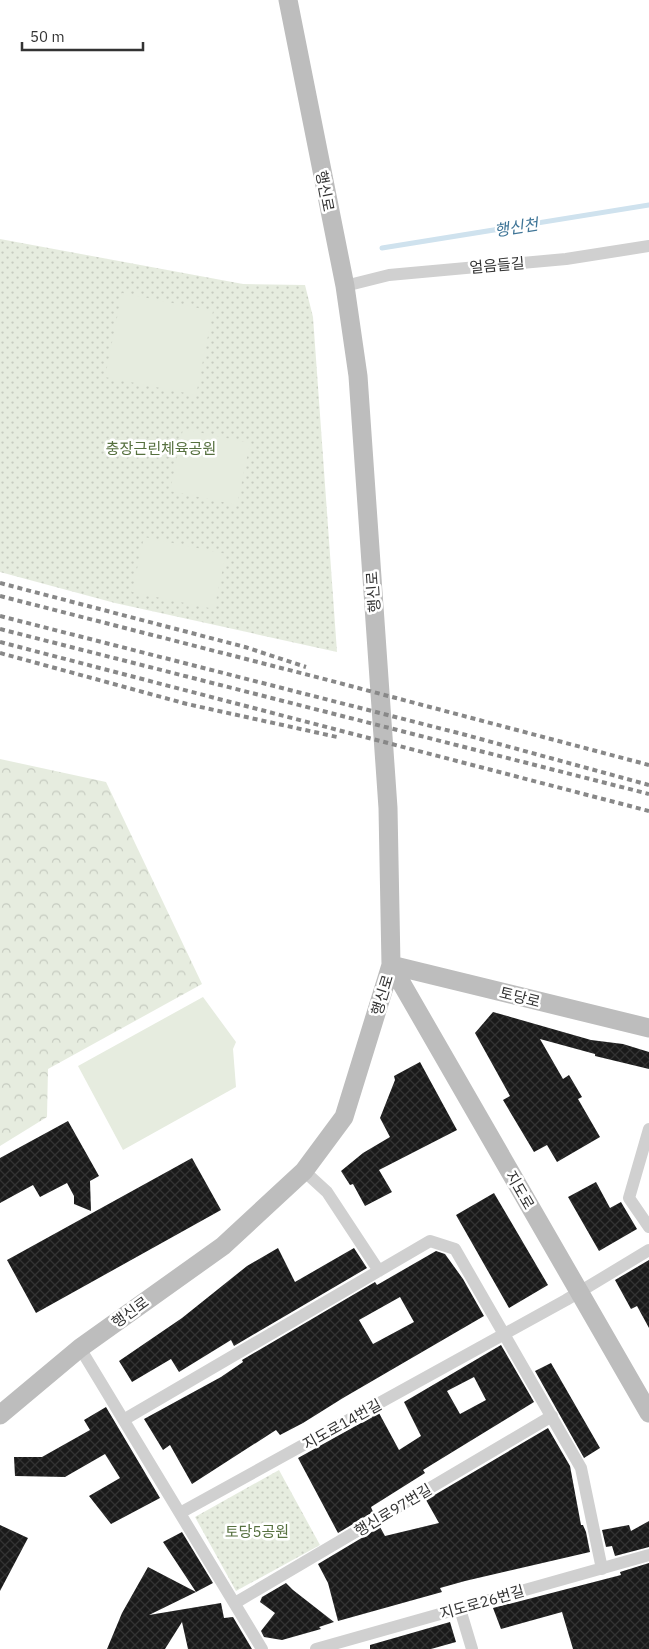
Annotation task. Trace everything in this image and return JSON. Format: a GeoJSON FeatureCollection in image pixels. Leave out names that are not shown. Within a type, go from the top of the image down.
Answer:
{"type":"FeatureCollection","features":[{"type":"Feature","properties":{"kind":"main road","name":"행신로"},"geometry":{"type":"LineString","coordinates":[[0,1414],[80,1348],[223,1246],[304,1171],[344,1118],[391,965],[388,808],[358,376],[345,286],[288,0]]}},
{"type":"Feature","properties":{"kind":"main road","name":"토당로"},"geometry":{"type":"LineString","coordinates":[[391,965],[649,1028]]}},
{"type":"Feature","properties":{"kind":"main road","name":"지도로"},"geometry":{"type":"LineString","coordinates":[[391,965],[649,1413]]}},
{"type":"Feature","properties":{"kind":"street","name":"얼음들길"},"geometry":{"type":"LineString","coordinates":[[345,286],[389,275],[566,259],[649,246]]}},
{"type":"Feature","properties":{"kind":"street"},"geometry":{"type":"LineString","coordinates":[[649,1129],[629,1198],[649,1227]]}},
{"type":"Feature","properties":{"kind":"street"},"geometry":{"type":"LineString","coordinates":[[304,1171],[327,1192],[379,1271]]}},
{"type":"Feature","properties":{"kind":"street"},"geometry":{"type":"LineString","coordinates":[[125,1419],[430,1241],[455,1249],[581,1468],[602,1569]]}},
{"type":"Feature","properties":{"kind":"street","name":"지도로14번길"},"geometry":{"type":"LineString","coordinates":[[180,1513],[579,1293],[649,1250]]}},
{"type":"Feature","properties":{"kind":"street"},"geometry":{"type":"LineString","coordinates":[[80,1348],[125,1419],[262,1649]]}},
{"type":"Feature","properties":{"kind":"street","name":"행신로97번길"},"geometry":{"type":"LineString","coordinates":[[235,1604],[552,1416]]}},
{"type":"Feature","properties":{"kind":"street","name":"지도로26번길"},"geometry":{"type":"LineString","coordinates":[[316,1649],[649,1555]]}},
{"type":"Feature","properties":{"kind":"street"},"geometry":{"type":"LineString","coordinates":[[460,1609],[472,1649]]}},
{"type":"Feature","properties":{"kind":"green space","name":"충장근린체육공원"},"geometry":{"type":"Polygon","coordinates":[[[0,239],[243,284],[305,285],[313,317],[337,652],[115,603],[0,572],[0,239]]]}},
{"type":"Feature","properties":{"kind":"green space"},"geometry":{"type":"Polygon","coordinates":[[[122,293],[213,311],[196,395],[105,377],[122,293]]]}},
{"type":"Feature","properties":{"kind":"green space"},"geometry":{"type":"Polygon","coordinates":[[[183,429],[250,443],[237,505],[170,491],[183,429]]]}},
{"type":"Feature","properties":{"kind":"green space"},"geometry":{"type":"Polygon","coordinates":[[[144,537],[226,554],[214,609],[132,592],[144,537]]]}},
{"type":"Feature","properties":{"kind":"green space"},"geometry":{"type":"Polygon","coordinates":[[[0,759],[106,782],[202,984],[48,1069],[47,1117],[0,1146],[0,759]]]}},
{"type":"Feature","properties":{"kind":"green space"},"geometry":{"type":"Polygon","coordinates":[[[203,997],[236,1042],[233,1049],[236,1087],[123,1150],[78,1066],[203,997]]]}},
{"type":"Feature","properties":{"kind":"green space","name":"토당5공원"},"geometry":{"type":"Polygon","coordinates":[[[279,1470],[320,1545],[236,1591],[195,1517],[279,1470]]]}},
{"type":"Feature","properties":{"kind":"building"},"geometry":{"type":"Polygon","coordinates":[[[493,1012],[591,1040],[623,1044],[649,1052],[649,1069],[595,1056],[595,1054],[540,1039],[563,1079],[569,1075],[582,1097],[578,1099],[600,1137],[557,1162],[547,1145],[534,1152],[503,1100],[510,1096],[475,1033],[493,1012]]]}},
{"type":"Feature","properties":{"kind":"building"},"geometry":{"type":"Polygon","coordinates":[[[420,1062],[457,1130],[379,1170],[392,1192],[365,1206],[353,1184],[350,1185],[341,1171],[363,1153],[390,1137],[380,1118],[395,1080],[394,1076],[420,1062]]]}},
{"type":"Feature","properties":{"kind":"building"},"geometry":{"type":"Polygon","coordinates":[[[68,1121],[99,1176],[90,1181],[91,1211],[74,1204],[74,1196],[67,1183],[40,1197],[33,1185],[0,1203],[0,1158],[68,1121]]]}},
{"type":"Feature","properties":{"kind":"building"},"geometry":{"type":"Polygon","coordinates":[[[192,1158],[221,1210],[36,1313],[7,1260],[192,1158]]]}},
{"type":"Feature","properties":{"kind":"building"},"geometry":{"type":"Polygon","coordinates":[[[596,1182],[610,1208],[621,1202],[637,1229],[599,1251],[568,1197],[596,1182]]]}},
{"type":"Feature","properties":{"kind":"building"},"geometry":{"type":"Polygon","coordinates":[[[494,1193],[548,1285],[509,1308],[456,1215],[494,1193]]]}},
{"type":"Feature","properties":{"kind":"building"},"geometry":{"type":"Polygon","coordinates":[[[278,1248],[295,1282],[354,1248],[367,1268],[234,1346],[231,1340],[179,1372],[171,1359],[132,1382],[119,1361],[182,1318],[247,1266],[278,1248]]]}},
{"type":"Feature","properties":{"kind":"building"},"geometry":{"type":"Polygon","coordinates":[[[436,1251],[445,1254],[463,1279],[484,1316],[303,1423],[280,1435],[276,1430],[192,1484],[170,1445],[163,1450],[144,1419],[221,1377],[243,1362],[242,1360],[375,1282],[377,1285],[436,1251]],[[400,1297],[359,1320],[373,1344],[414,1322],[400,1297]]]}},
{"type":"Feature","properties":{"kind":"building"},"geometry":{"type":"Polygon","coordinates":[[[649,1260],[649,1328],[637,1306],[631,1309],[615,1280],[649,1260]]]}},
{"type":"Feature","properties":{"kind":"building"},"geometry":{"type":"Polygon","coordinates":[[[501,1345],[534,1402],[423,1470],[425,1473],[371,1507],[373,1512],[338,1533],[298,1458],[379,1413],[399,1450],[421,1436],[404,1402],[501,1345]],[[474,1377],[447,1391],[460,1414],[486,1400],[474,1377]]]}},
{"type":"Feature","properties":{"kind":"building"},"geometry":{"type":"Polygon","coordinates":[[[551,1363],[600,1448],[584,1458],[535,1371],[551,1363]]]}},
{"type":"Feature","properties":{"kind":"building"},"geometry":{"type":"Polygon","coordinates":[[[106,1407],[160,1498],[111,1524],[89,1496],[120,1478],[105,1454],[65,1477],[15,1476],[14,1457],[42,1457],[90,1430],[84,1420],[106,1407]]]}},
{"type":"Feature","properties":{"kind":"building"},"geometry":{"type":"Polygon","coordinates":[[[548,1428],[570,1466],[581,1525],[583,1525],[586,1532],[590,1552],[465,1581],[440,1588],[442,1592],[338,1621],[328,1583],[318,1564],[380,1527],[385,1536],[439,1523],[426,1500],[548,1428]]]}},
{"type":"Feature","properties":{"kind":"building"},"geometry":{"type":"Polygon","coordinates":[[[649,1521],[649,1547],[615,1556],[612,1546],[606,1547],[602,1530],[629,1525],[631,1531],[649,1521]]]}},
{"type":"Feature","properties":{"kind":"building"},"geometry":{"type":"Polygon","coordinates":[[[0,1525],[28,1538],[0,1591],[0,1525]]]}},
{"type":"Feature","properties":{"kind":"building"},"geometry":{"type":"Polygon","coordinates":[[[182,1532],[213,1583],[196,1592],[163,1542],[182,1532]]]}},
{"type":"Feature","properties":{"kind":"building"},"geometry":{"type":"Polygon","coordinates":[[[649,1563],[649,1649],[573,1649],[562,1612],[501,1629],[493,1608],[621,1575],[620,1572],[649,1563]]]}},
{"type":"Feature","properties":{"kind":"building"},"geometry":{"type":"Polygon","coordinates":[[[148,1567],[196,1592],[149,1615],[221,1603],[224,1618],[233,1617],[252,1649],[188,1649],[182,1622],[165,1649],[107,1649],[122,1613],[148,1567]]]}},
{"type":"Feature","properties":{"kind":"building"},"geometry":{"type":"Polygon","coordinates":[[[286,1583],[334,1622],[319,1627],[321,1629],[282,1640],[264,1637],[261,1631],[275,1613],[260,1602],[262,1597],[286,1583]]]}},
{"type":"Feature","properties":{"kind":"building"},"geometry":{"type":"Polygon","coordinates":[[[450,1622],[456,1642],[431,1649],[370,1649],[370,1645],[450,1622]]]}},
{"type":"Feature","properties":{"kind":"waterway","name":"행신천"},"geometry":{"type":"LineString","coordinates":[[382,248],[649,205]]}},
{"type":"Feature","properties":{"kind":"railway"},"geometry":{"type":"LineString","coordinates":[[0,583],[245,647],[306,667]]}},
{"type":"Feature","properties":{"kind":"railway"},"geometry":{"type":"LineString","coordinates":[[0,596],[649,765]]}},
{"type":"Feature","properties":{"kind":"railway"},"geometry":{"type":"LineString","coordinates":[[0,616],[466,735],[649,785]]}},
{"type":"Feature","properties":{"kind":"railway"},"geometry":{"type":"LineString","coordinates":[[0,629],[649,794]]}},
{"type":"Feature","properties":{"kind":"railway"},"geometry":{"type":"LineString","coordinates":[[0,642],[649,811]]}},
{"type":"Feature","properties":{"kind":"railway"},"geometry":{"type":"LineString","coordinates":[[0,653],[187,704],[337,737]]}}]}
